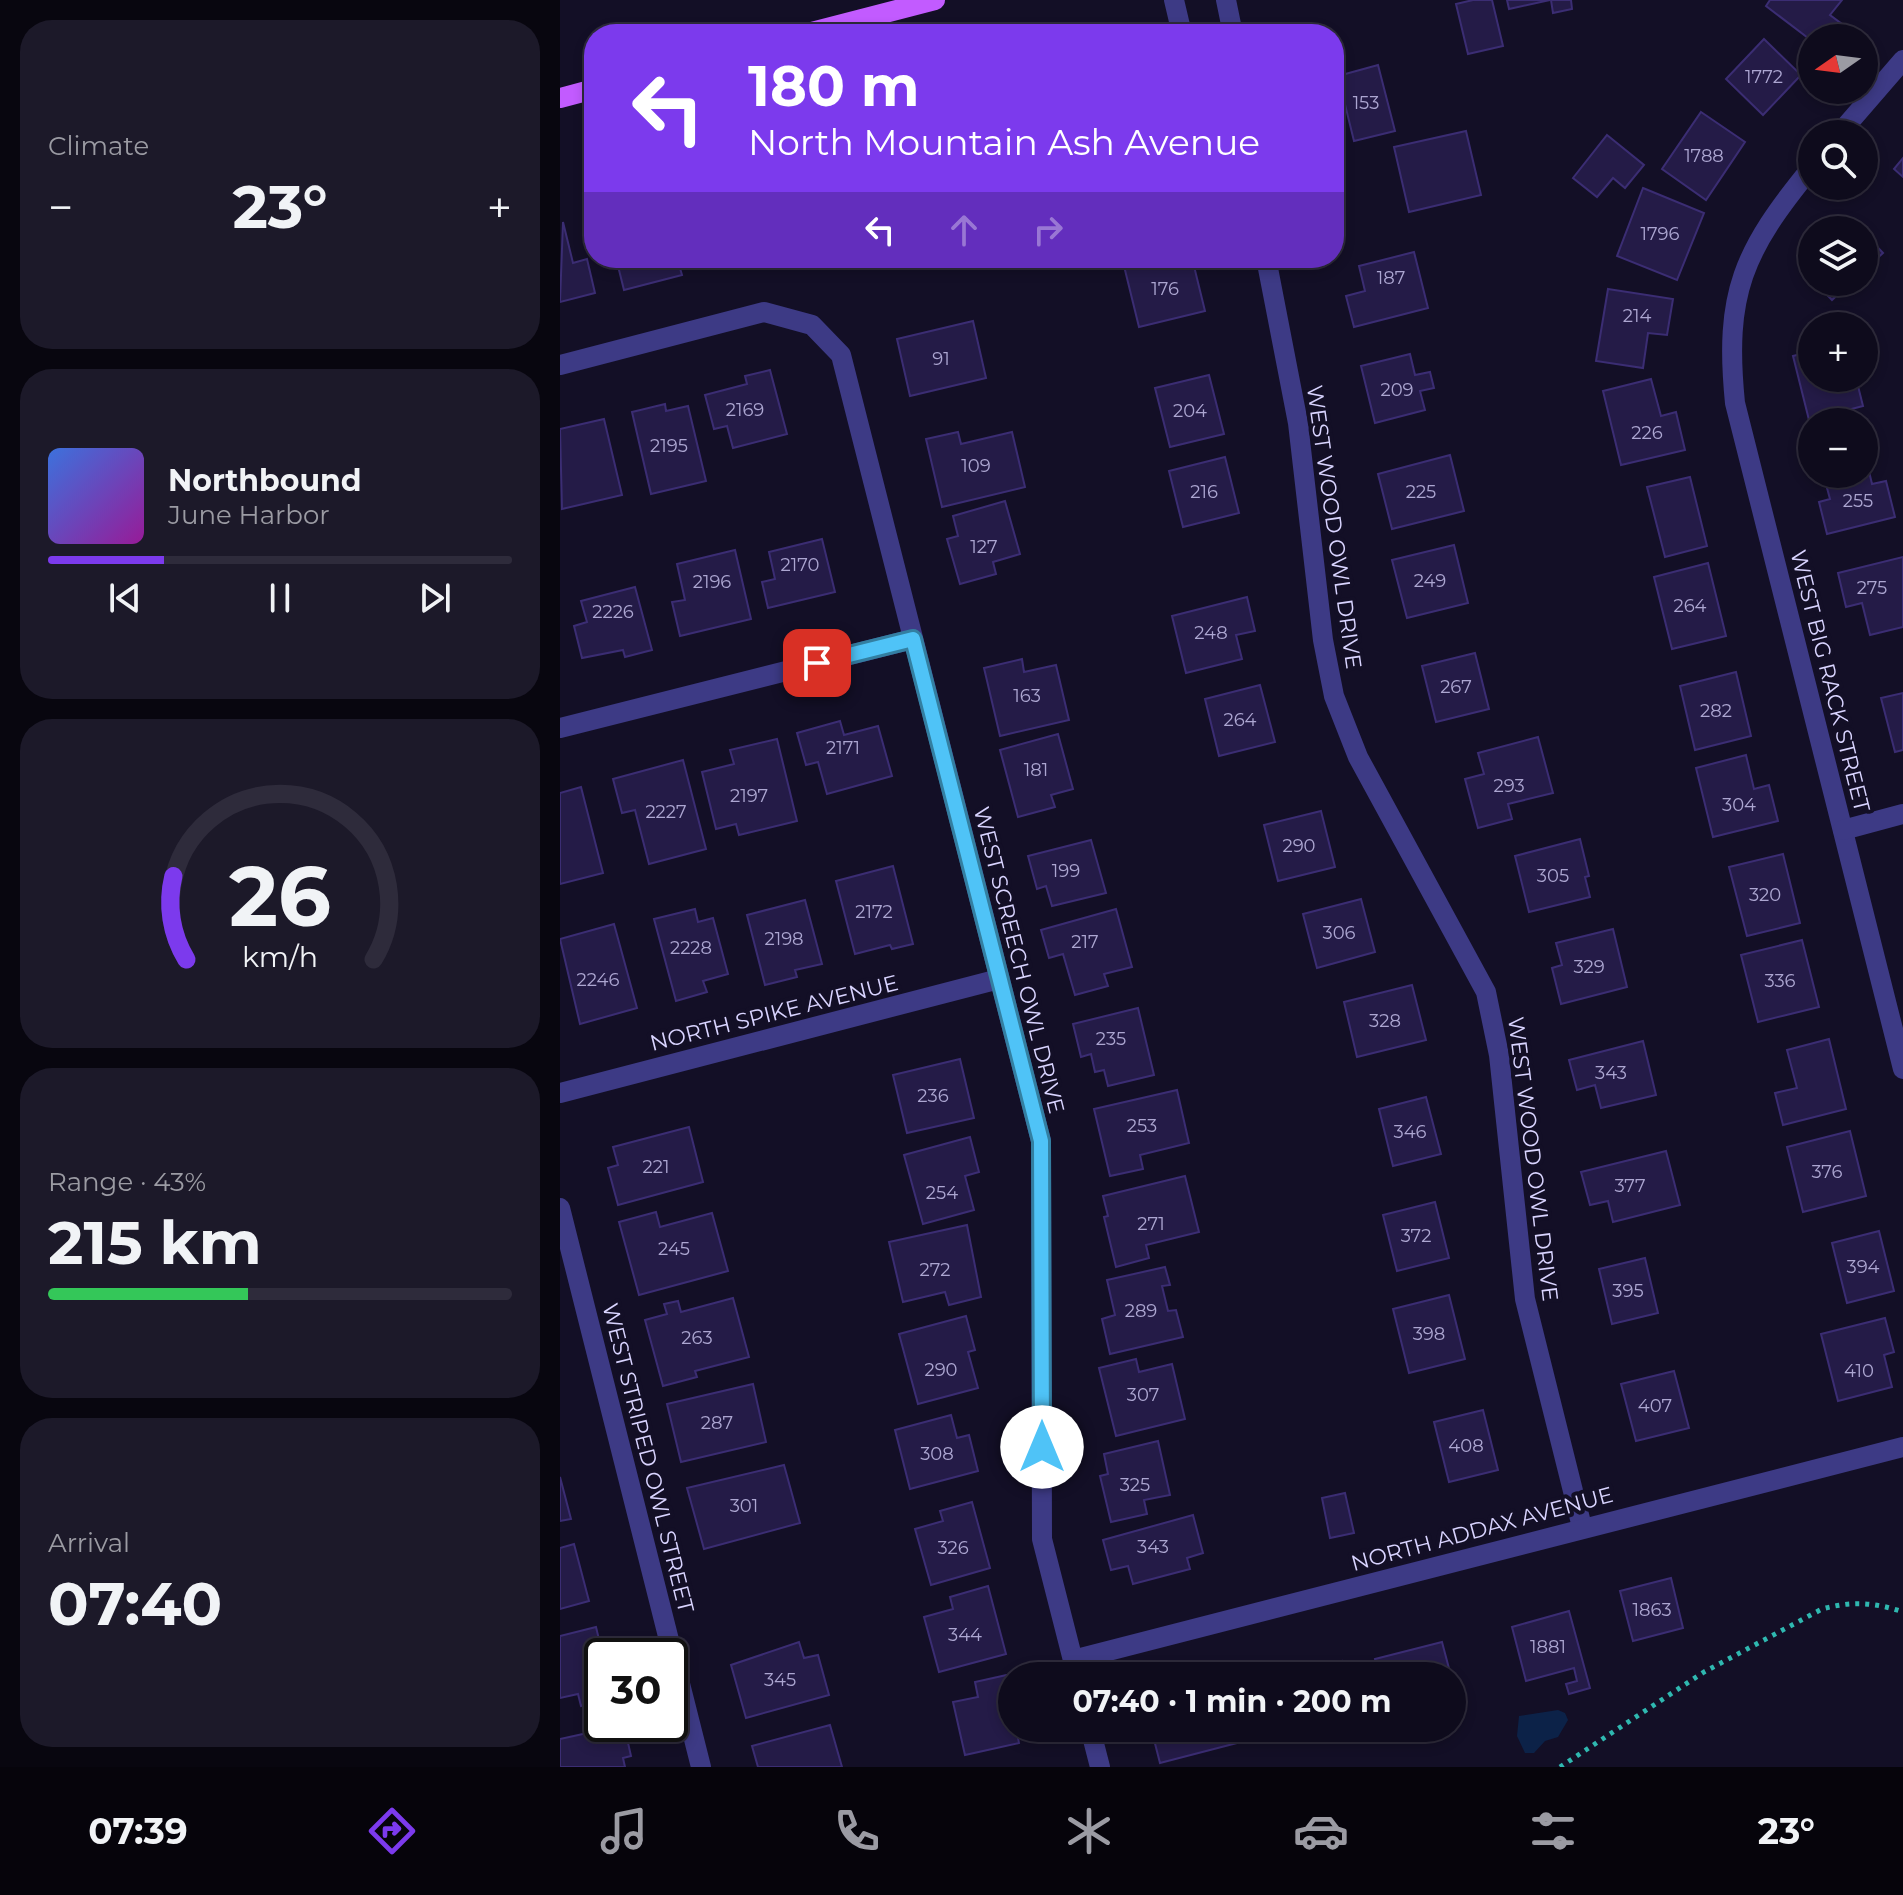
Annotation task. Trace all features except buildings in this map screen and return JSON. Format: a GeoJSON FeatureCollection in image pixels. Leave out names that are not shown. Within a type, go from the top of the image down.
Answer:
{"type":"FeatureCollection","features":[{"type":"Feature","properties":{"kind":"main road"},"geometry":{"type":"LineString","coordinates":[[843,24],[935,0]]}},
{"type":"Feature","properties":{"kind":"main road"},"geometry":{"type":"LineString","coordinates":[[560,98],[584,92]]}},
{"type":"Feature","properties":{"kind":"street"},"geometry":{"type":"LineString","coordinates":[[1174,0],[1180,24]]}},
{"type":"Feature","properties":{"kind":"street"},"geometry":{"type":"LineString","coordinates":[[1226,0],[1231,24]]}},
{"type":"Feature","properties":{"kind":"street"},"geometry":{"type":"LineString","coordinates":[[1851,120],[1903,60]]}},
{"type":"Feature","properties":{"kind":"street","name":"WEST BIG RACK STREET"},"geometry":{"type":"LineString","coordinates":[[1798,184],[1774,214],[1748,260],[1735,301],[1729,348],[1735,403],[1903,1069]]}},
{"type":"Feature","properties":{"kind":"street","name":"WEST WOOD OWL DRIVE"},"geometry":{"type":"LineString","coordinates":[[1268,268],[1298,423],[1323,640],[1334,696],[1358,757],[1486,992],[1499,1055],[1525,1299],[1582,1527]]}},
{"type":"Feature","properties":{"kind":"street","name":"WEST SCREECH OWL DRIVE"},"geometry":{"type":"LineString","coordinates":[[560,365],[764,312],[812,325],[841,355],[1041,1141],[1042,1539],[1073,1662]]}},
{"type":"Feature","properties":{"kind":"street"},"geometry":{"type":"LineString","coordinates":[[560,728],[913,639]]}},
{"type":"Feature","properties":{"kind":"street"},"geometry":{"type":"LineString","coordinates":[[1843,830],[1903,814]]}},
{"type":"Feature","properties":{"kind":"street","name":"NORTH SPIKE AVENUE"},"geometry":{"type":"LineString","coordinates":[[560,1093],[999,979]]}},
{"type":"Feature","properties":{"kind":"street","name":"WEST STRIPED OWL STREET"},"geometry":{"type":"LineString","coordinates":[[560,1208],[701,1767]]}},
{"type":"Feature","properties":{"kind":"street","name":"NORTH ADDAX AVENUE"},"geometry":{"type":"LineString","coordinates":[[1097,1662],[1582,1527],[1903,1447]]}},
{"type":"Feature","properties":{"kind":"street"},"geometry":{"type":"LineString","coordinates":[[1094,1742],[1100,1767]]}},
{"type":"Feature","properties":{"kind":"path"},"geometry":{"type":"LineString","coordinates":[[1560,1767],[1704,1672],[1822,1609],[1841,1604],[1870,1603],[1903,1612]]}},
{"type":"Feature","properties":{"kind":"water"},"geometry":{"type":"Polygon","coordinates":[[[1558,1710],[1565,1713],[1568,1720],[1558,1737],[1545,1741],[1534,1753],[1525,1753],[1517,1736],[1519,1716],[1558,1710]]]}},
{"type":"Feature","properties":{"kind":"route"},"geometry":{"type":"LineString","coordinates":[[817,663],[913,639],[1041,1141],[1042,1447]]}}]}
